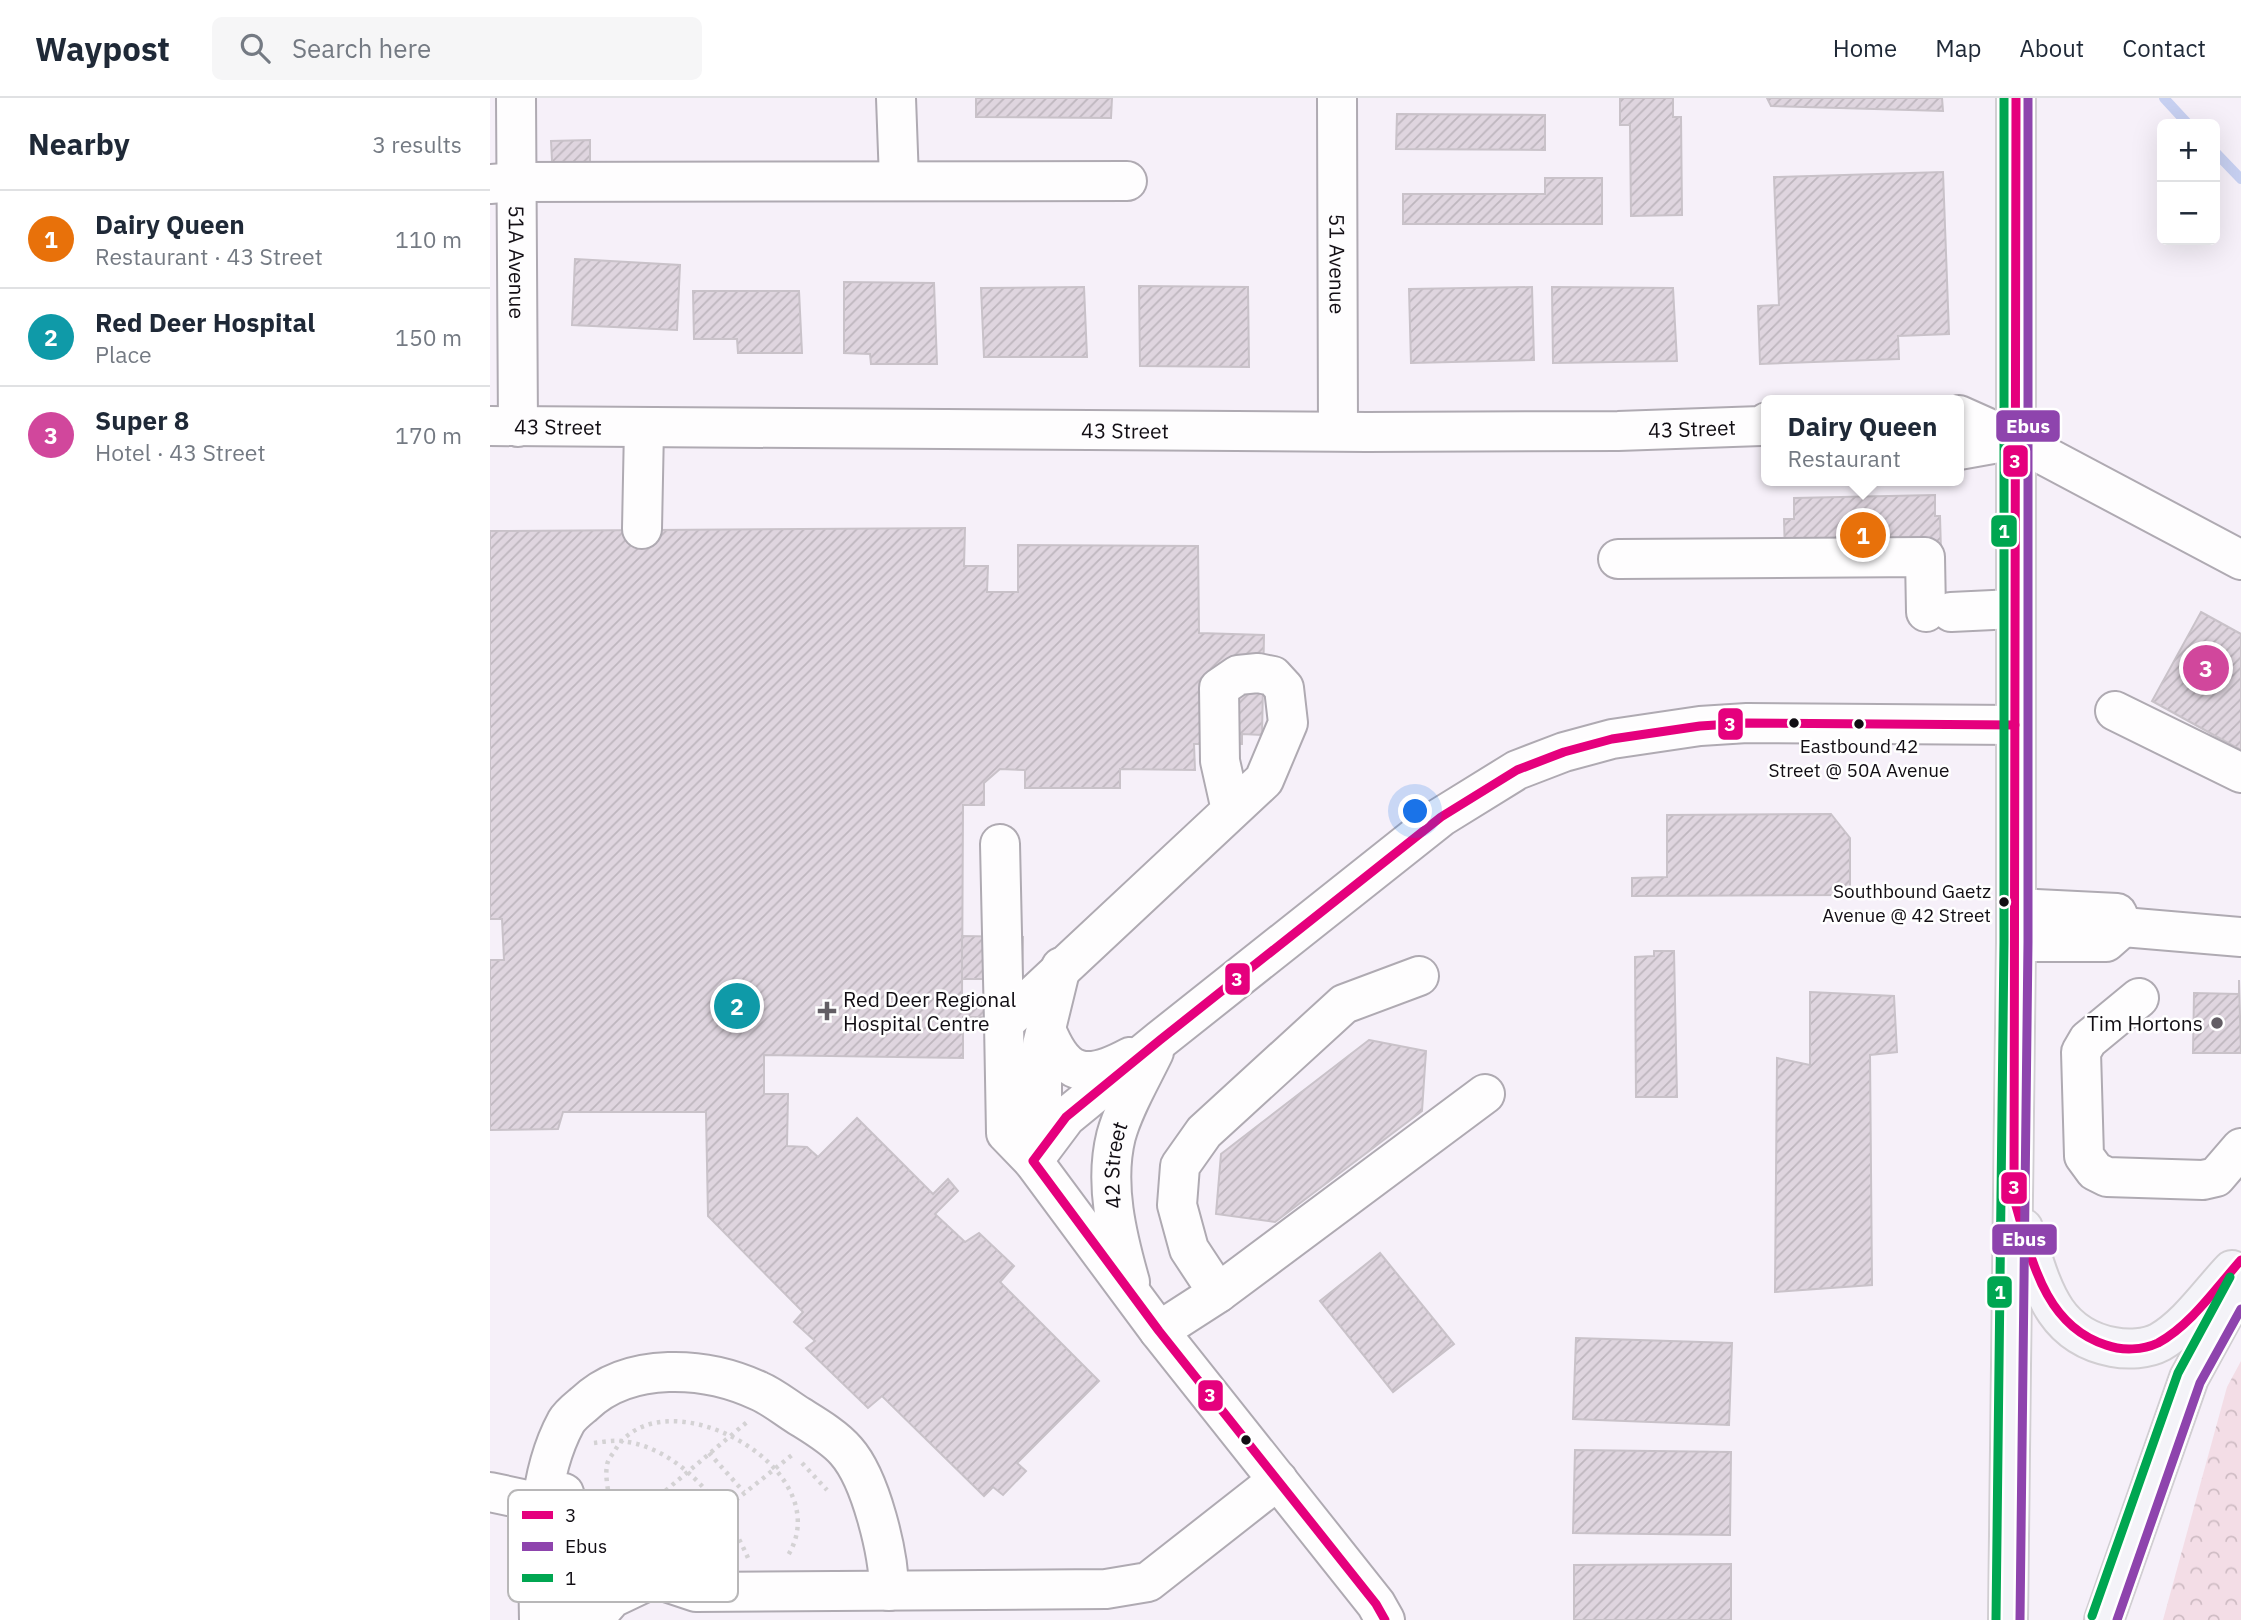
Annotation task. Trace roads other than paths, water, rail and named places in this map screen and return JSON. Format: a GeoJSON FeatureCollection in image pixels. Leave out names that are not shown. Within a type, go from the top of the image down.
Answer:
{"type":"FeatureCollection","features":[{"type":"Feature","properties":{"kind":"main road"},"geometry":{"type":"LineString","coordinates":[[2008,1620],[2016,925],[2016,98]]}},
{"type":"Feature","properties":{"kind":"main road"},"geometry":{"type":"LineString","coordinates":[[2014,1199],[2043,1290],[2055,1312],[2082,1339],[2100,1345],[2139,1348],[2159,1342],[2180,1326],[2241,1260]]}},
{"type":"Feature","properties":{"kind":"main road"},"geometry":{"type":"LineString","coordinates":[[2104,1620],[2189,1378],[2241,1283]]}},
{"type":"Feature","properties":{"kind":"street","name":"51A Avenue"},"geometry":{"type":"LineString","coordinates":[[504,426],[503,183],[516,98]]}},
{"type":"Feature","properties":{"kind":"street"},"geometry":{"type":"LineString","coordinates":[[896,98],[899,180]]}},
{"type":"Feature","properties":{"kind":"street","name":"51 Avenue"},"geometry":{"type":"LineString","coordinates":[[1337,98],[1338,431]]}},
{"type":"Feature","properties":{"kind":"street"},"geometry":{"type":"LineString","coordinates":[[503,183],[1127,181]]}},
{"type":"Feature","properties":{"kind":"street"},"geometry":{"type":"LineString","coordinates":[[1964,417],[2015,440],[2241,560]]}},
{"type":"Feature","properties":{"kind":"street","name":"43 Street"},"geometry":{"type":"LineString","coordinates":[[504,426],[1338,431],[1618,431],[1761,426]]}},
{"type":"Feature","properties":{"kind":"street"},"geometry":{"type":"LineString","coordinates":[[642,529],[644,428]]}},
{"type":"Feature","properties":{"kind":"street"},"geometry":{"type":"LineString","coordinates":[[1964,449],[2015,440]]}},
{"type":"Feature","properties":{"kind":"street"},"geometry":{"type":"LineString","coordinates":[[1618,559],[1925,557],[1939,612],[2014,609]]}},
{"type":"Feature","properties":{"kind":"street"},"geometry":{"type":"LineString","coordinates":[[2115,711],[2241,773]]}},
{"type":"Feature","properties":{"kind":"street","name":"42 Street"},"geometry":{"type":"LineString","coordinates":[[1033,1161],[1066,1117],[1160,1040],[1441,817],[1517,770],[1564,752],[1650,731],[1700,726],[1747,723],[2015,725]]}},
{"type":"Feature","properties":{"kind":"street"},"geometry":{"type":"LineString","coordinates":[[1004,1023],[1231,810]]}},
{"type":"Feature","properties":{"kind":"street"},"geometry":{"type":"LineString","coordinates":[[1000,844],[1006,1133],[1033,1161],[1159,1331],[1385,1620]]}},
{"type":"Feature","properties":{"kind":"street"},"geometry":{"type":"LineString","coordinates":[[2016,925],[2118,914],[2123,927],[2241,937]]}},
{"type":"Feature","properties":{"kind":"street"},"geometry":{"type":"LineString","coordinates":[[1033,1161],[1042,1099],[1042,1045],[1062,966]]}},
{"type":"Feature","properties":{"kind":"street"},"geometry":{"type":"LineString","coordinates":[[1218,1293],[1189,1249],[1177,1205],[1180,1166],[1204,1132],[1344,1004],[1419,976]]}},
{"type":"Feature","properties":{"kind":"street"},"geometry":{"type":"LineString","coordinates":[[2139,998],[2088,1040],[2081,1052],[2084,1156],[2095,1171],[2108,1177],[2203,1180],[2216,1177],[2241,1148]]}},
{"type":"Feature","properties":{"kind":"street"},"geometry":{"type":"LineString","coordinates":[[1046,1029],[1055,1053],[1077,1070],[1089,1071],[1126,1059],[1160,1040]]}},
{"type":"Feature","properties":{"kind":"street","name":"42 Street"},"geometry":{"type":"LineString","coordinates":[[1135,1297],[1121,1251],[1112,1200],[1112,1155],[1124,1113],[1160,1040]]}},
{"type":"Feature","properties":{"kind":"street"},"geometry":{"type":"LineString","coordinates":[[1159,1331],[1218,1293],[1485,1094]]}},
{"type":"Feature","properties":{"kind":"street"},"geometry":{"type":"LineString","coordinates":[[560,1490],[569,1449],[567,1420],[599,1390],[638,1375],[660,1372],[707,1375],[759,1391],[813,1425],[847,1451],[869,1493],[889,1565],[889,1591]]}},
{"type":"Feature","properties":{"kind":"street"},"geometry":{"type":"LineString","coordinates":[[738,1592],[1130,1587],[1163,1572],[1278,1480]]}},
{"type":"Feature","properties":{"kind":"street"},"geometry":{"type":"LineString","coordinates":[[490,1492],[508,1496]]}},
{"type":"Feature","properties":{"kind":"street"},"geometry":{"type":"LineString","coordinates":[[539,1602],[539,1620]]}},
{"type":"Feature","properties":{"kind":"street"},"geometry":{"type":"LineString","coordinates":[[572,1602],[575,1620]]}},
{"type":"Feature","properties":{"kind":"street"},"geometry":{"type":"LineString","coordinates":[[593,1620],[609,1602]]}},
{"type":"Feature","properties":{"kind":"waterway"},"geometry":{"type":"LineString","coordinates":[[2164,98],[2183,119]]}},
{"type":"Feature","properties":{"kind":"waterway"},"geometry":{"type":"LineString","coordinates":[[2220,157],[2241,179]]}},
{"type":"Feature","properties":{"kind":"place","name":"Dairy Queen"},"geometry":{"type":"Point","coordinates":[1863,535]}},
{"type":"Feature","properties":{"kind":"place","name":"Super 8"},"geometry":{"type":"Point","coordinates":[2206,668]}},
{"type":"Feature","properties":{"kind":"place","name":"Eastbound 42 Street @ 50A Avenue"},"geometry":{"type":"Point","coordinates":[1859,724]}},
{"type":"Feature","properties":{"kind":"place","name":"Southbound Gaetz Avenue @ 42 Street"},"geometry":{"type":"Point","coordinates":[2004,902]}},
{"type":"Feature","properties":{"kind":"place","name":"Red Deer Hospital"},"geometry":{"type":"Point","coordinates":[737,1006]}},
{"type":"Feature","properties":{"kind":"place","name":"Red Deer Regional Hospital Centre"},"geometry":{"type":"Point","coordinates":[827,1011]}},
{"type":"Feature","properties":{"kind":"place","name":"Tim Hortons"},"geometry":{"type":"Point","coordinates":[2217,1023]}}]}
